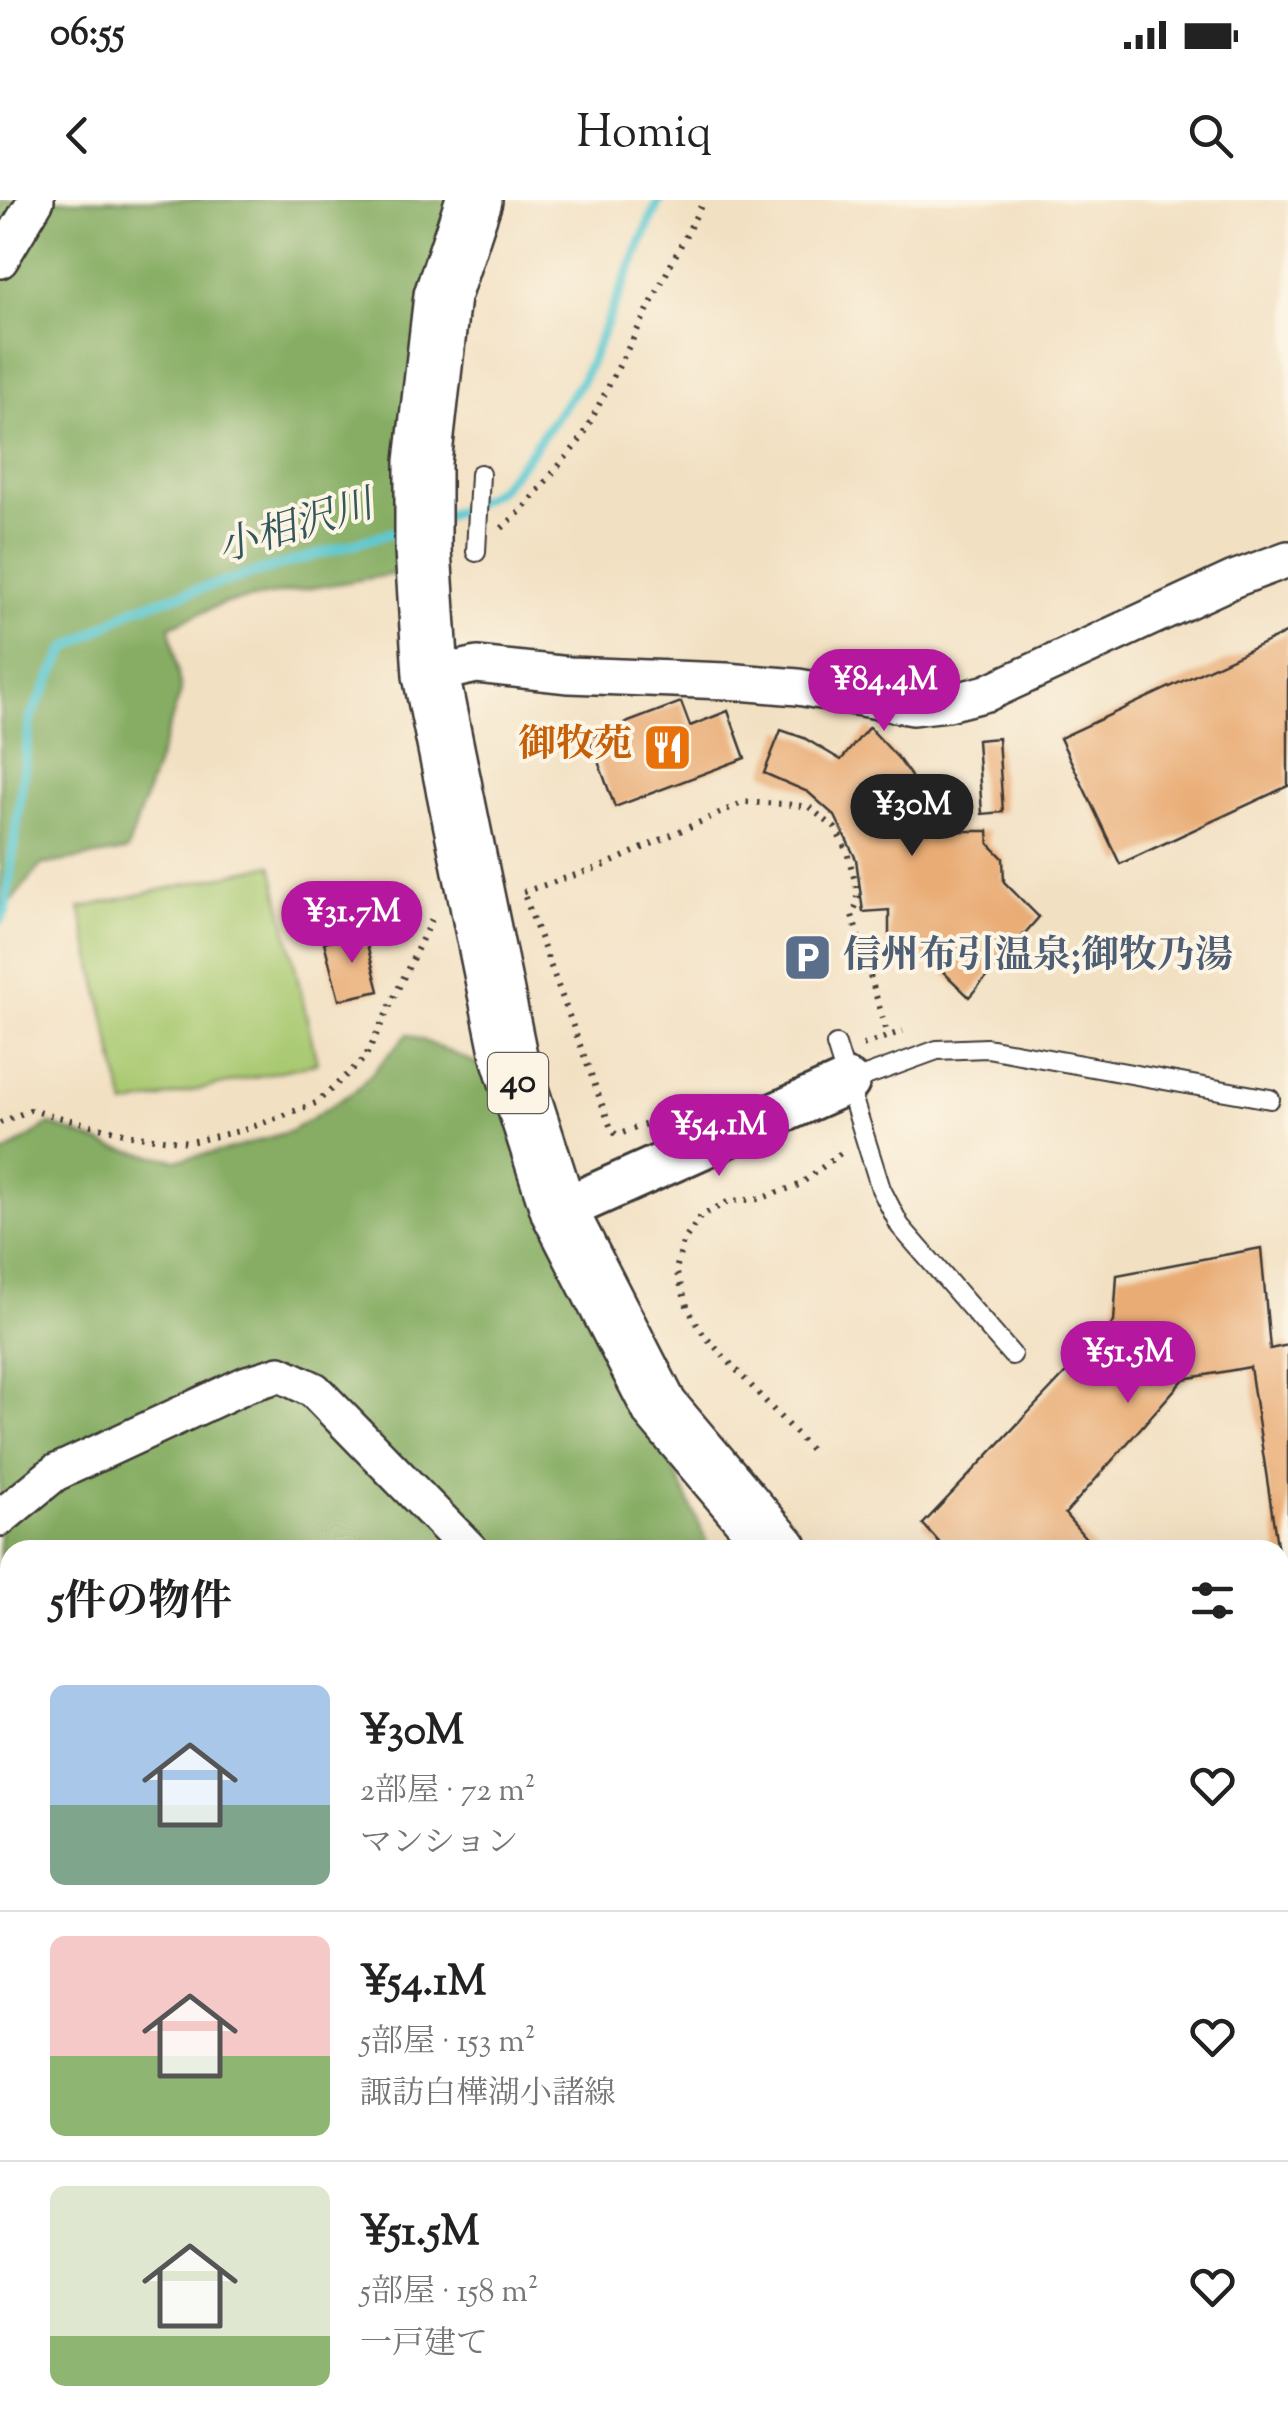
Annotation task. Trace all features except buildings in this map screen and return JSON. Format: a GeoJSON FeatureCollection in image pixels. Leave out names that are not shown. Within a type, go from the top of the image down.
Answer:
{"type":"FeatureCollection","features":[{"type":"Feature","properties":{"kind":"main road","name":"40"},"geometry":{"type":"LineString","coordinates":[[474,200],[442,296],[424,462],[450,551],[431,675],[509,1056],[560,1211],[660,1408],[772,1540]]}},
{"type":"Feature","properties":{"kind":"street"},"geometry":{"type":"LineString","coordinates":[[0,260],[36,200]]}},
{"type":"Feature","properties":{"kind":"street"},"geometry":{"type":"LineString","coordinates":[[431,675],[478,665],[568,675],[798,688],[913,707],[948,703],[987,693],[1234,579],[1288,559]]}},
{"type":"Feature","properties":{"kind":"street"},"geometry":{"type":"LineString","coordinates":[[560,1211],[842,1063]]}},
{"type":"Feature","properties":{"kind":"street"},"geometry":{"type":"LineString","coordinates":[[0,1518],[55,1472],[247,1384],[280,1374],[314,1390],[460,1540]]}},
{"type":"Feature","properties":{"kind":"lane"},"geometry":{"type":"LineString","coordinates":[[450,551],[480,474]]}},
{"type":"Feature","properties":{"kind":"lane"},"geometry":{"type":"LineString","coordinates":[[1012,1355],[900,1226],[880,1189],[842,1063],[936,1050],[987,1048],[1270,1099]]}},
{"type":"Feature","properties":{"kind":"path"},"geometry":{"type":"LineString","coordinates":[[450,551],[521,511],[582,438],[704,200]]}},
{"type":"Feature","properties":{"kind":"path"},"geometry":{"type":"LineString","coordinates":[[523,892],[602,866],[744,802],[809,806],[835,828],[847,852],[857,888],[852,915],[888,1036]]}},
{"type":"Feature","properties":{"kind":"path"},"geometry":{"type":"LineString","coordinates":[[518,876],[612,1131],[617,1134],[691,1108]]}},
{"type":"Feature","properties":{"kind":"path"},"geometry":{"type":"LineString","coordinates":[[0,1123],[30,1110],[136,1136],[190,1142],[244,1130],[316,1103],[365,1058],[423,942],[436,907]]}},
{"type":"Feature","properties":{"kind":"path"},"geometry":{"type":"LineString","coordinates":[[810,1450],[703,1334],[688,1310],[676,1270],[683,1242],[701,1216],[729,1201],[759,1199],[799,1185],[863,1136]]}},
{"type":"Feature","properties":{"kind":"green space"},"geometry":{"type":"Polygon","coordinates":[[[0,200],[453,200],[401,573],[224,603],[170,626],[181,692],[127,851],[41,865],[0,915],[0,200]]]}},
{"type":"Feature","properties":{"kind":"green space"},"geometry":{"type":"Polygon","coordinates":[[[272,865],[317,1063],[125,1106],[80,908],[272,865]]]}},
{"type":"Feature","properties":{"kind":"green space"},"geometry":{"type":"Polygon","coordinates":[[[408,1034],[490,1069],[706,1540],[0,1540],[0,1156],[50,1124],[111,1147],[176,1160],[228,1150],[291,1131],[356,1090],[408,1034]]]}},
{"type":"Feature","properties":{"kind":"waterway","name":"小相沢川"},"geometry":{"type":"LineString","coordinates":[[439,518],[498,490],[583,379],[659,200]]}},
{"type":"Feature","properties":{"kind":"waterway","name":"小相沢川"},"geometry":{"type":"LineString","coordinates":[[0,920],[5,912],[31,716],[66,649],[135,608],[404,529]]}},
{"type":"Feature","properties":{"kind":"place","name":"御牧苑"},"geometry":{"type":"Point","coordinates":[667,747]}},
{"type":"Feature","properties":{"kind":"place","name":"信州布引温泉;御牧乃湯"},"geometry":{"type":"Point","coordinates":[808,958]}}]}
